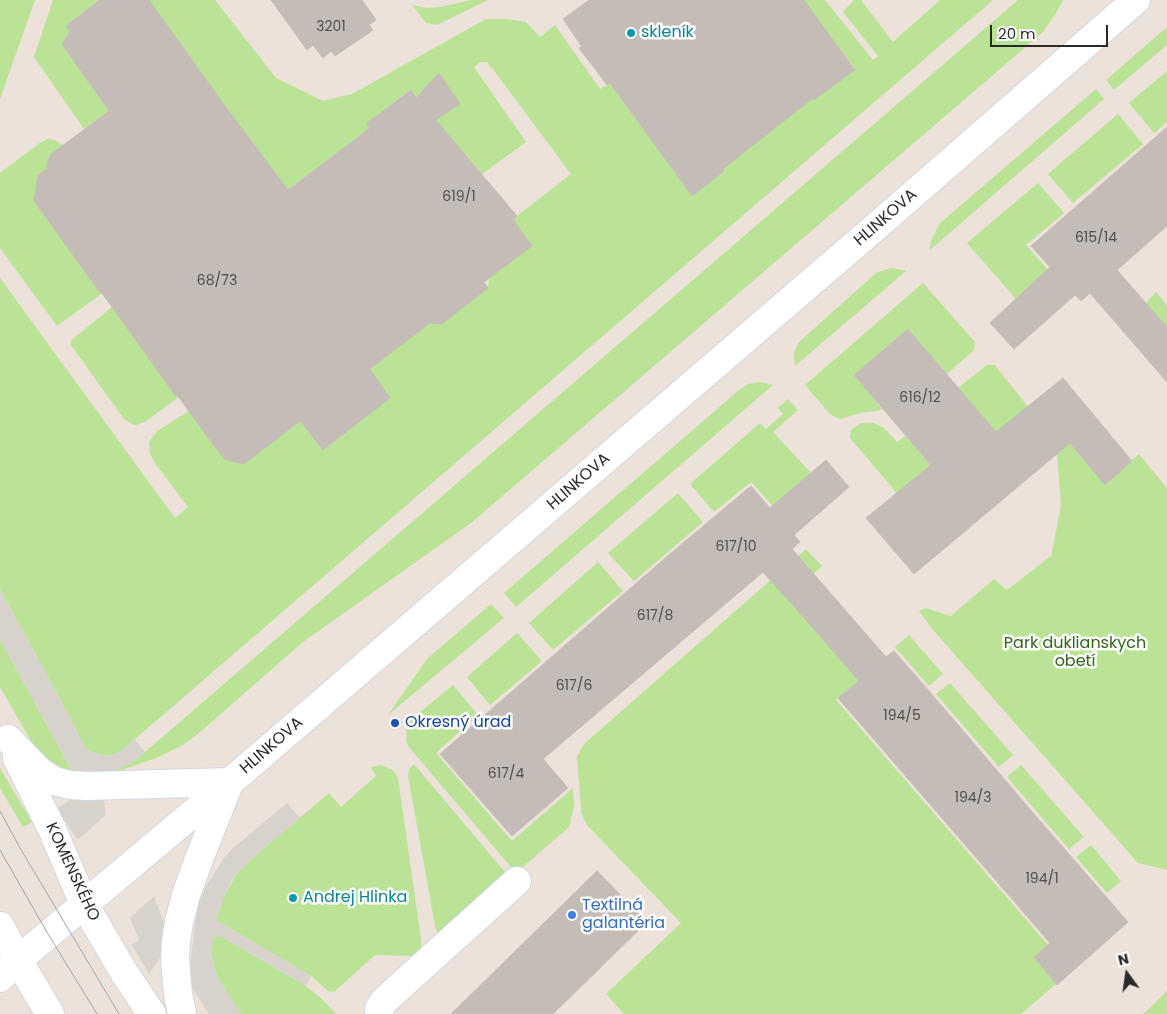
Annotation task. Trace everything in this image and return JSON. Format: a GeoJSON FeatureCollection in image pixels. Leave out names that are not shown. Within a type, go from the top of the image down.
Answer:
{"type":"FeatureCollection","features":[{"type":"Feature","properties":{"kind":"main road","name":"HLINKOVA"},"geometry":{"type":"LineString","coordinates":[[9,969],[230,782],[886,218],[1136,0]]}},
{"type":"Feature","properties":{"kind":"main road"},"geometry":{"type":"LineString","coordinates":[[4,732],[39,771],[54,781],[70,785],[230,782],[199,859],[179,922],[175,960],[182,1014]]}},
{"type":"Feature","properties":{"kind":"main road","name":"KOMENSKÉHO"},"geometry":{"type":"LineString","coordinates":[[4,732],[52,829],[84,904],[125,974],[152,1014]]}},
{"type":"Feature","properties":{"kind":"main road"},"geometry":{"type":"LineString","coordinates":[[379,1014],[379,1009],[385,1000],[517,881]]}},
{"type":"Feature","properties":{"kind":"main road"},"geometry":{"type":"LineString","coordinates":[[0,926],[9,969],[50,1014]]}},
{"type":"Feature","properties":{"kind":"green space"},"geometry":{"type":"Polygon","coordinates":[[[0,0],[35,0],[0,99],[0,0]]]}},
{"type":"Feature","properties":{"kind":"green space"},"geometry":{"type":"Polygon","coordinates":[[[53,0],[100,0],[66,26],[70,32],[62,44],[109,111],[84,129],[34,57],[53,0]]]}},
{"type":"Feature","properties":{"kind":"green space"},"geometry":{"type":"Polygon","coordinates":[[[149,0],[215,0],[276,78],[323,101],[352,94],[486,19],[508,19],[526,22],[540,37],[555,25],[600,89],[610,83],[692,196],[723,171],[647,65],[739,0],[814,100],[855,69],[804,0],[825,0],[873,60],[878,56],[843,12],[854,0],[861,0],[893,42],[940,0],[993,0],[128,745],[116,754],[106,756],[91,752],[84,746],[0,589],[0,278],[175,518],[188,507],[150,454],[149,442],[157,431],[192,409],[300,421],[316,442],[326,448],[390,398],[370,369],[430,323],[442,324],[488,288],[489,278],[532,246],[513,219],[571,174],[487,62],[480,62],[474,67],[526,142],[482,174],[450,136],[433,121],[460,104],[439,73],[421,104],[410,90],[367,123],[370,128],[281,195],[208,84],[149,0]]]}},
{"type":"Feature","properties":{"kind":"green space"},"geometry":{"type":"Polygon","coordinates":[[[470,0],[488,0],[437,25],[426,23],[412,5],[427,8],[441,7],[470,0]]]}},
{"type":"Feature","properties":{"kind":"green space"},"geometry":{"type":"Polygon","coordinates":[[[1018,0],[1063,0],[1042,33],[471,523],[303,642],[183,745],[154,759],[110,774],[136,760],[1018,0]]]}},
{"type":"Feature","properties":{"kind":"green space"},"geometry":{"type":"Polygon","coordinates":[[[1167,27],[1167,45],[1114,90],[1106,80],[1167,27]]]}},
{"type":"Feature","properties":{"kind":"green space"},"geometry":{"type":"Polygon","coordinates":[[[1167,71],[1167,122],[1154,133],[1129,103],[1167,71]]]}},
{"type":"Feature","properties":{"kind":"green space"},"geometry":{"type":"Polygon","coordinates":[[[1096,89],[1104,99],[930,250],[931,241],[939,224],[1096,89]]]}},
{"type":"Feature","properties":{"kind":"green space"},"geometry":{"type":"Polygon","coordinates":[[[1118,114],[1143,144],[1073,203],[1048,174],[1118,114]]]}},
{"type":"Feature","properties":{"kind":"green space"},"geometry":{"type":"Polygon","coordinates":[[[48,139],[55,140],[63,145],[50,155],[48,164],[50,168],[38,176],[34,201],[101,294],[57,326],[0,248],[0,173],[41,142],[48,139]]]}},
{"type":"Feature","properties":{"kind":"green space"},"geometry":{"type":"Polygon","coordinates":[[[1038,183],[1064,213],[1026,245],[1063,287],[1016,299],[967,243],[1038,183]]]}},
{"type":"Feature","properties":{"kind":"green space"},"geometry":{"type":"Polygon","coordinates":[[[891,268],[906,271],[795,366],[794,353],[798,343],[876,273],[891,268]]]}},
{"type":"Feature","properties":{"kind":"green space"},"geometry":{"type":"Polygon","coordinates":[[[923,283],[975,342],[974,350],[947,374],[908,329],[854,375],[882,409],[840,419],[831,415],[805,385],[923,283]]]}},
{"type":"Feature","properties":{"kind":"green space"},"geometry":{"type":"Polygon","coordinates":[[[1156,292],[1167,305],[1167,327],[1146,303],[1156,292]]]}},
{"type":"Feature","properties":{"kind":"green space"},"geometry":{"type":"Polygon","coordinates":[[[112,307],[175,394],[181,395],[145,422],[136,425],[124,419],[71,345],[71,341],[75,337],[112,307]]]}},
{"type":"Feature","properties":{"kind":"green space","name":"Park duklianskych obetí"},"geometry":{"type":"Polygon","coordinates":[[[987,365],[995,365],[1029,408],[1069,442],[1105,484],[1139,454],[1167,488],[1167,870],[1138,863],[934,631],[919,611],[926,608],[951,616],[994,579],[1007,590],[1051,556],[1061,506],[1057,453],[927,522],[948,546],[941,550],[893,496],[896,492],[850,438],[851,430],[861,423],[874,423],[884,428],[897,442],[906,436],[944,480],[998,434],[958,388],[987,365]]]}},
{"type":"Feature","properties":{"kind":"green space"},"geometry":{"type":"Polygon","coordinates":[[[760,382],[773,385],[516,607],[504,593],[738,391],[748,384],[760,382]]]}},
{"type":"Feature","properties":{"kind":"green space"},"geometry":{"type":"Polygon","coordinates":[[[788,399],[798,410],[773,432],[811,473],[773,506],[751,482],[714,512],[690,484],[760,423],[766,429],[783,414],[778,408],[788,399]]]}},
{"type":"Feature","properties":{"kind":"green space"},"geometry":{"type":"Polygon","coordinates":[[[678,493],[703,522],[634,581],[608,553],[678,493]]]}},
{"type":"Feature","properties":{"kind":"green space"},"geometry":{"type":"Polygon","coordinates":[[[806,549],[822,566],[786,598],[860,680],[836,700],[1048,945],[1034,957],[1056,984],[1021,1014],[624,1014],[606,994],[681,923],[587,825],[581,813],[577,757],[584,744],[806,549]]]}},
{"type":"Feature","properties":{"kind":"green space"},"geometry":{"type":"Polygon","coordinates":[[[598,562],[623,591],[553,650],[529,623],[598,562]]]}},
{"type":"Feature","properties":{"kind":"green space"},"geometry":{"type":"Polygon","coordinates":[[[491,604],[504,618],[388,715],[427,659],[491,604]]]}},
{"type":"Feature","properties":{"kind":"green space"},"geometry":{"type":"Polygon","coordinates":[[[517,633],[542,661],[490,705],[467,677],[517,633]]]}},
{"type":"Feature","properties":{"kind":"green space"},"geometry":{"type":"Polygon","coordinates":[[[909,635],[943,674],[929,686],[895,647],[909,635]]]}},
{"type":"Feature","properties":{"kind":"green space"},"geometry":{"type":"Polygon","coordinates":[[[0,639],[73,773],[43,756],[31,741],[0,687],[0,639]]]}},
{"type":"Feature","properties":{"kind":"green space"},"geometry":{"type":"Polygon","coordinates":[[[950,683],[1013,755],[999,767],[936,694],[950,683]]]}},
{"type":"Feature","properties":{"kind":"green space"},"geometry":{"type":"Polygon","coordinates":[[[453,685],[478,715],[436,753],[512,841],[573,788],[574,806],[569,827],[516,873],[408,746],[406,740],[407,723],[453,685]]]}},
{"type":"Feature","properties":{"kind":"green space"},"geometry":{"type":"Polygon","coordinates":[[[414,764],[510,878],[441,936],[435,926],[408,775],[409,769],[414,764]]]}},
{"type":"Feature","properties":{"kind":"green space"},"geometry":{"type":"Polygon","coordinates":[[[381,765],[393,770],[398,778],[421,948],[416,956],[375,955],[334,992],[328,991],[311,976],[216,920],[224,897],[233,880],[238,872],[256,855],[329,793],[341,807],[376,776],[371,767],[381,765]]]}},
{"type":"Feature","properties":{"kind":"green space"},"geometry":{"type":"Polygon","coordinates":[[[1021,765],[1084,837],[1069,849],[1007,777],[1021,765]]]}},
{"type":"Feature","properties":{"kind":"green space"},"geometry":{"type":"Polygon","coordinates":[[[0,768],[32,822],[23,827],[0,788],[0,768]]]}},
{"type":"Feature","properties":{"kind":"green space"},"geometry":{"type":"Polygon","coordinates":[[[1091,845],[1121,881],[1107,893],[1076,857],[1091,845]]]}},
{"type":"Feature","properties":{"kind":"green space"},"geometry":{"type":"Polygon","coordinates":[[[213,936],[222,937],[306,986],[336,1014],[241,1014],[215,971],[211,953],[213,936]]]}},
{"type":"Feature","properties":{"kind":"green space"},"geometry":{"type":"Polygon","coordinates":[[[1167,991],[1167,1014],[1143,1014],[1153,1005],[1167,991]]]}},
{"type":"Feature","properties":{"kind":"shaded area"},"geometry":{"type":"Polygon","coordinates":[[[0,589],[84,746],[91,752],[106,756],[116,754],[135,740],[145,752],[136,760],[110,774],[73,773],[0,639],[0,589]]]}},
{"type":"Feature","properties":{"kind":"shaded area"},"geometry":{"type":"Polygon","coordinates":[[[70,800],[104,800],[106,815],[80,838],[76,838],[57,808],[70,800]]]}},
{"type":"Feature","properties":{"kind":"shaded area"},"geometry":{"type":"Polygon","coordinates":[[[287,803],[300,818],[238,872],[224,897],[216,920],[311,976],[306,986],[222,937],[214,936],[211,953],[215,971],[241,1014],[209,1014],[191,986],[190,968],[199,903],[206,886],[224,858],[233,848],[287,803]]]}},
{"type":"Feature","properties":{"kind":"shaded area"},"geometry":{"type":"Polygon","coordinates":[[[154,896],[164,923],[160,958],[149,974],[132,945],[139,940],[130,918],[154,896]]]}},
{"type":"Feature","properties":{"kind":"building"},"geometry":{"type":"Polygon","coordinates":[[[100,0],[149,0],[288,190],[370,128],[367,123],[411,90],[416,98],[439,73],[460,104],[436,120],[517,216],[513,219],[532,246],[484,282],[488,288],[442,324],[430,323],[370,369],[390,398],[323,450],[300,421],[244,464],[224,459],[177,395],[175,395],[34,201],[38,175],[46,170],[50,155],[109,111],[62,44],[70,32],[66,26],[100,0]]]}},
{"type":"Feature","properties":{"kind":"building"},"geometry":{"type":"Polygon","coordinates":[[[271,0],[362,0],[376,20],[369,25],[373,30],[335,56],[331,51],[323,58],[313,45],[307,50],[271,0]]]}},
{"type":"Feature","properties":{"kind":"building"},"geometry":{"type":"Polygon","coordinates":[[[589,0],[804,0],[855,70],[814,100],[813,98],[692,196],[610,83],[607,85],[579,48],[582,47],[563,19],[589,0]]]}},
{"type":"Feature","properties":{"kind":"building"},"geometry":{"type":"Polygon","coordinates":[[[1167,127],[1167,226],[1117,270],[1167,327],[1167,382],[1090,293],[1081,301],[1075,295],[1014,349],[990,323],[1050,267],[1031,246],[1167,127]]]}},
{"type":"Feature","properties":{"kind":"building"},"geometry":{"type":"Polygon","coordinates":[[[908,329],[996,432],[1063,378],[1132,461],[1105,485],[1070,443],[914,574],[866,518],[931,465],[854,375],[908,329]]]}},
{"type":"Feature","properties":{"kind":"building"},"geometry":{"type":"Polygon","coordinates":[[[826,460],[849,487],[794,535],[800,542],[792,549],[886,657],[894,651],[1128,922],[1057,985],[1034,957],[1050,943],[838,698],[859,681],[763,572],[543,759],[568,788],[512,836],[440,754],[751,486],[770,508],[826,460]]]}},
{"type":"Feature","properties":{"kind":"building"},"geometry":{"type":"Polygon","coordinates":[[[597,871],[647,922],[553,1014],[451,1014],[597,871]]]}},
{"type":"Feature","properties":{"kind":"tram line"},"geometry":{"type":"LineString","coordinates":[[0,811],[119,1014]]}},
{"type":"Feature","properties":{"kind":"tram line"},"geometry":{"type":"LineString","coordinates":[[0,850],[97,1014]]}},
{"type":"Feature","properties":{"kind":"place","name":"skleník"},"geometry":{"type":"Point","coordinates":[631,33]}},
{"type":"Feature","properties":{"kind":"place","name":"Okresný úrad"},"geometry":{"type":"Point","coordinates":[395,723]}},
{"type":"Feature","properties":{"kind":"place","name":"Andrej Hlinka"},"geometry":{"type":"Point","coordinates":[293,898]}},
{"type":"Feature","properties":{"kind":"place","name":"Textilná galantéria"},"geometry":{"type":"Point","coordinates":[572,915]}}]}
